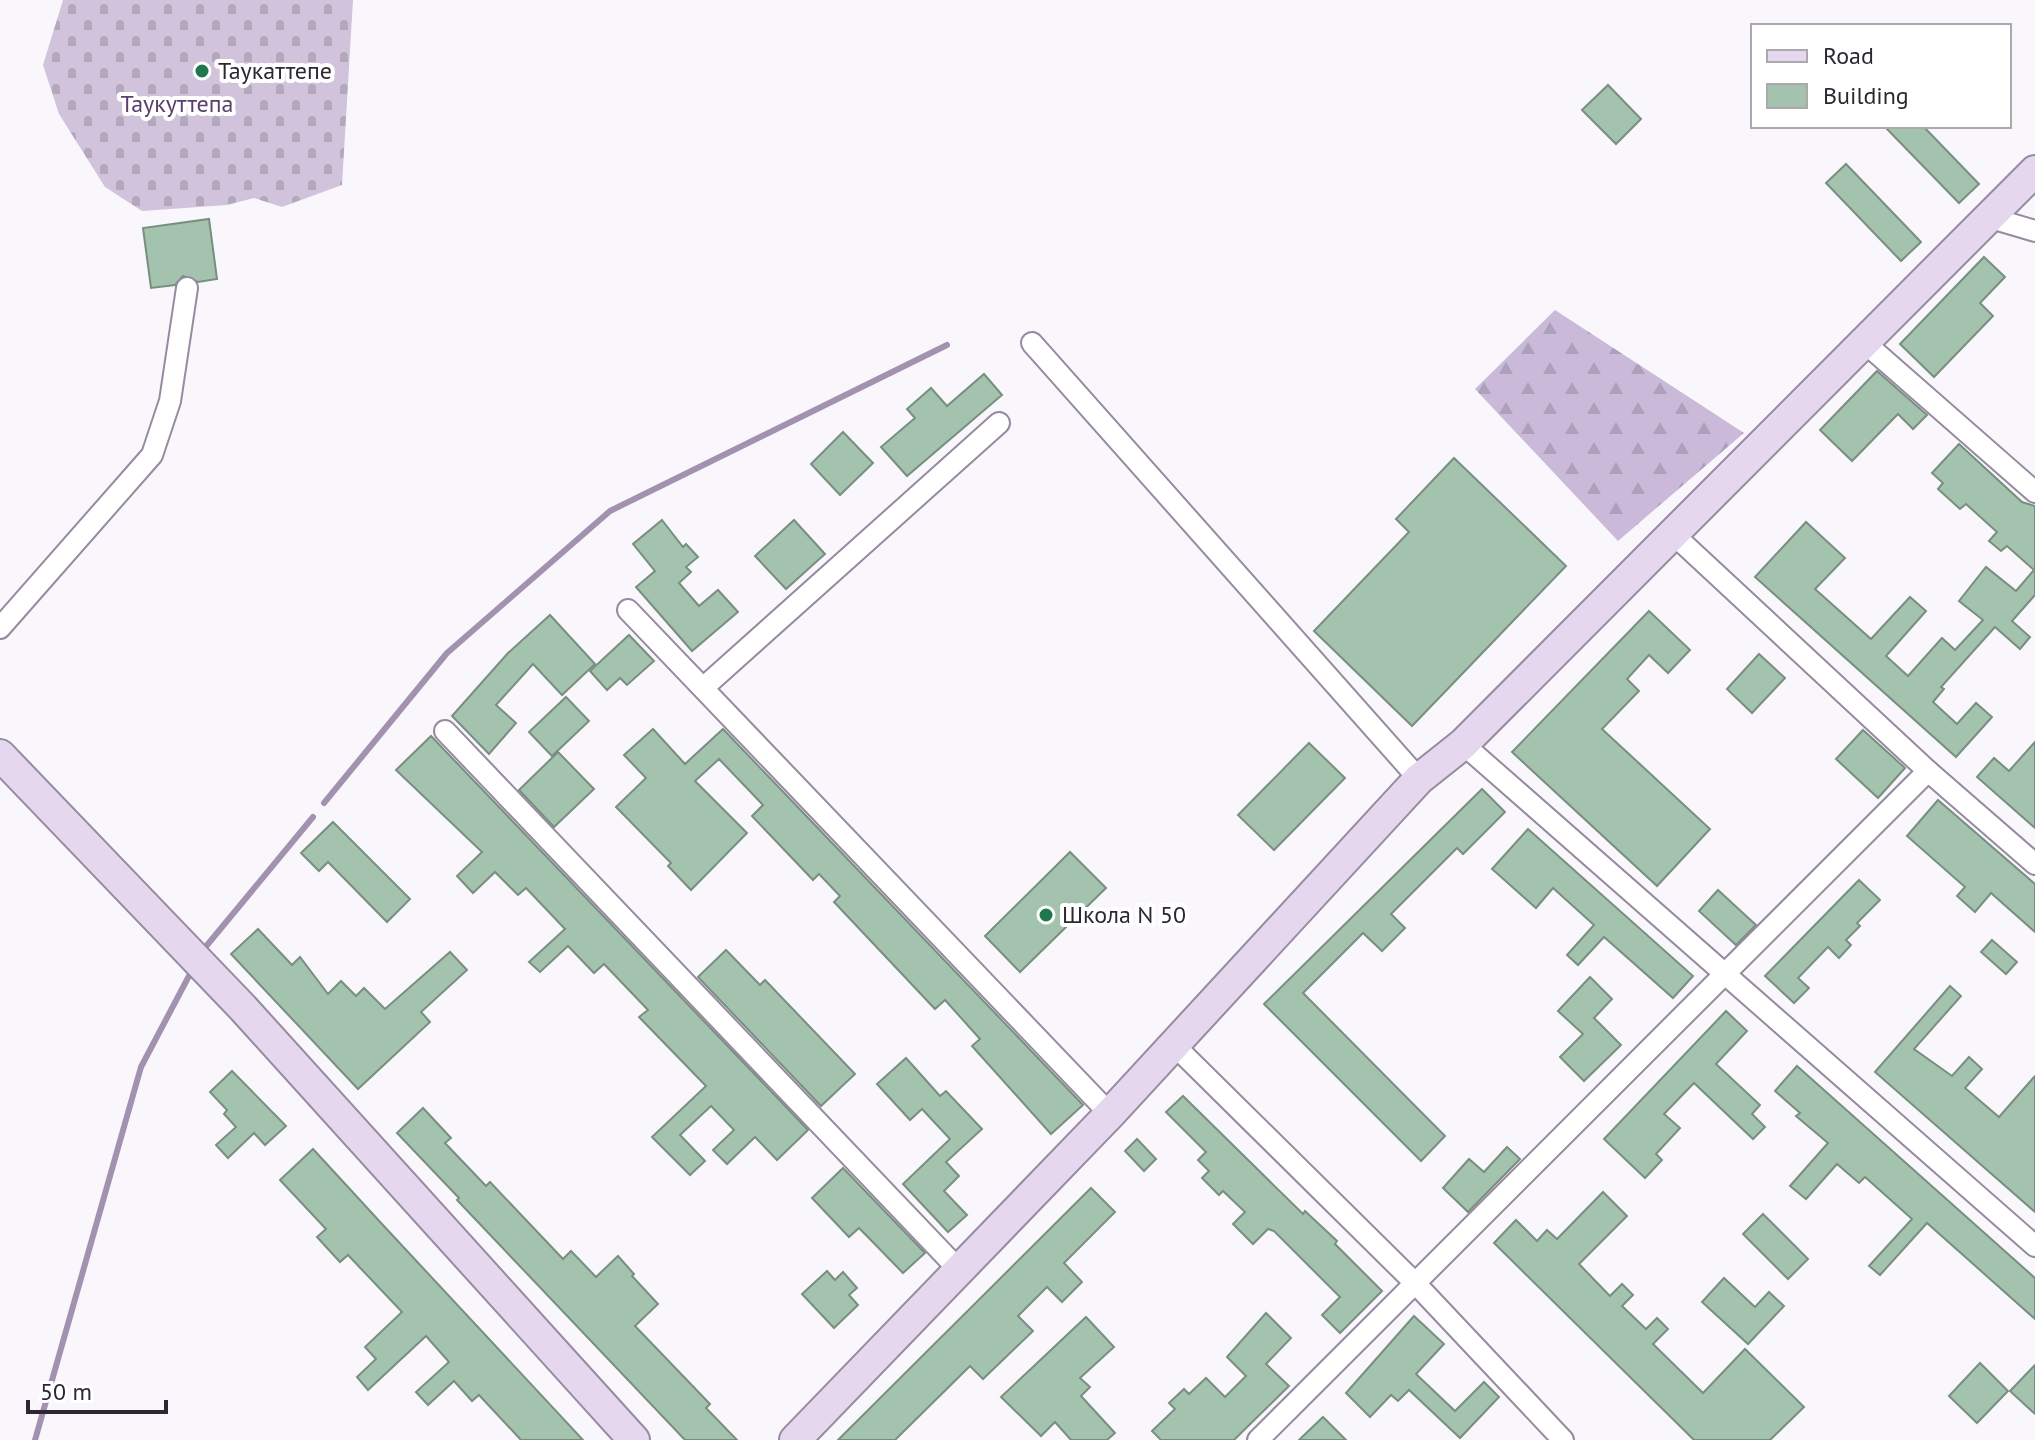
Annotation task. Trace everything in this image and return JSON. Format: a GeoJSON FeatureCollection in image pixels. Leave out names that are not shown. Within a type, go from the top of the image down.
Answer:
{"type":"FeatureCollection","features":[{"type":"Feature","properties":{"kind":"street"},"geometry":{"type":"LineString","coordinates":[[795,1440],[1110,1114],[1419,779],[1463,744],[2035,171]]}},
{"type":"Feature","properties":{"kind":"street"},"geometry":{"type":"LineString","coordinates":[[1991,218],[2035,231]]}},
{"type":"Feature","properties":{"kind":"street"},"geometry":{"type":"LineString","coordinates":[[0,628],[152,455],[170,401],[187,288]]}},
{"type":"Feature","properties":{"kind":"street"},"geometry":{"type":"LineString","coordinates":[[1032,343],[1419,779]]}},
{"type":"Feature","properties":{"kind":"street"},"geometry":{"type":"LineString","coordinates":[[1865,343],[2035,492]]}},
{"type":"Feature","properties":{"kind":"street"},"geometry":{"type":"LineString","coordinates":[[703,688],[999,423]]}},
{"type":"Feature","properties":{"kind":"street"},"geometry":{"type":"LineString","coordinates":[[1672,533],[1928,771],[2035,864]]}},
{"type":"Feature","properties":{"kind":"street"},"geometry":{"type":"LineString","coordinates":[[628,610],[1110,1114]]}},
{"type":"Feature","properties":{"kind":"street"},"geometry":{"type":"LineString","coordinates":[[445,731],[959,1270]]}},
{"type":"Feature","properties":{"kind":"street"},"geometry":{"type":"LineString","coordinates":[[1463,744],[2035,1246]]}},
{"type":"Feature","properties":{"kind":"street"},"geometry":{"type":"LineString","coordinates":[[0,755],[243,1008],[634,1440]]}},
{"type":"Feature","properties":{"kind":"street"},"geometry":{"type":"LineString","coordinates":[[1258,1440],[1928,771]]}},
{"type":"Feature","properties":{"kind":"street"},"geometry":{"type":"LineString","coordinates":[[1174,1045],[1416,1284],[1563,1440]]}},
{"type":"Feature","properties":{"kind":"green space","name":"Таукуттепа"},"geometry":{"type":"Polygon","coordinates":[[[63,0],[353,0],[342,185],[282,207],[254,198],[227,205],[142,211],[105,187],[59,114],[43,65],[63,0]]]}},
{"type":"Feature","properties":{"kind":"green space"},"geometry":{"type":"Polygon","coordinates":[[[1555,310],[1744,433],[1618,541],[1475,389],[1555,310]]]}},
{"type":"Feature","properties":{"kind":"building"},"geometry":{"type":"Polygon","coordinates":[[[1608,85],[1641,119],[1616,144],[1582,110],[1608,85]]]}},
{"type":"Feature","properties":{"kind":"building"},"geometry":{"type":"Polygon","coordinates":[[[1886,128],[1925,128],[1979,184],[1959,203],[1886,128]]]}},
{"type":"Feature","properties":{"kind":"building"},"geometry":{"type":"Polygon","coordinates":[[[1846,164],[1921,242],[1901,261],[1826,183],[1846,164]]]}},
{"type":"Feature","properties":{"kind":"building"},"geometry":{"type":"Polygon","coordinates":[[[209,219],[217,279],[198,282],[183,276],[175,285],[151,288],[143,228],[209,219]]]}},
{"type":"Feature","properties":{"kind":"building"},"geometry":{"type":"Polygon","coordinates":[[[1984,257],[2005,277],[1980,303],[1993,316],[1934,377],[1900,344],[1984,257]]]}},
{"type":"Feature","properties":{"kind":"building"},"geometry":{"type":"Polygon","coordinates":[[[1877,371],[1927,415],[1913,429],[1898,414],[1852,461],[1820,430],[1877,371]]]}},
{"type":"Feature","properties":{"kind":"building"},"geometry":{"type":"Polygon","coordinates":[[[984,374],[1002,395],[907,476],[881,447],[915,418],[907,409],[931,388],[947,406],[984,374]]]}},
{"type":"Feature","properties":{"kind":"building"},"geometry":{"type":"Polygon","coordinates":[[[843,432],[873,463],[840,495],[811,464],[843,432]]]}},
{"type":"Feature","properties":{"kind":"building"},"geometry":{"type":"Polygon","coordinates":[[[1959,444],[2022,502],[2035,506],[2035,595],[2012,621],[2030,637],[2020,649],[1995,627],[1941,687],[1944,689],[1933,702],[1957,724],[1976,703],[1992,717],[1956,757],[1755,577],[1806,522],[1845,558],[1815,589],[1871,639],[1910,597],[1926,611],[1886,656],[1908,676],[1942,638],[1955,650],[1983,620],[1959,601],[1986,567],[2016,591],[2034,570],[2007,546],[2001,551],[1989,541],[1997,532],[1966,504],[1960,509],[1938,489],[1943,483],[1932,473],[1959,444]]]}},
{"type":"Feature","properties":{"kind":"building"},"geometry":{"type":"Polygon","coordinates":[[[1454,458],[1566,566],[1412,726],[1314,631],[1409,532],[1396,519],[1454,458]]]}},
{"type":"Feature","properties":{"kind":"building"},"geometry":{"type":"Polygon","coordinates":[[[662,520],[683,547],[686,544],[698,557],[686,567],[691,572],[679,583],[699,606],[718,590],[738,612],[692,651],[636,587],[655,571],[633,544],[662,520]]]}},
{"type":"Feature","properties":{"kind":"building"},"geometry":{"type":"Polygon","coordinates":[[[794,520],[825,554],[786,589],[755,556],[794,520]]]}},
{"type":"Feature","properties":{"kind":"building"},"geometry":{"type":"Polygon","coordinates":[[[1649,611],[1690,650],[1668,673],[1649,655],[1627,679],[1639,691],[1602,729],[1710,829],[1657,886],[1512,752],[1649,611]]]}},
{"type":"Feature","properties":{"kind":"building"},"geometry":{"type":"Polygon","coordinates":[[[550,615],[595,664],[562,695],[533,664],[496,705],[516,723],[489,754],[452,716],[508,653],[550,615]]]}},
{"type":"Feature","properties":{"kind":"building"},"geometry":{"type":"Polygon","coordinates":[[[629,635],[654,661],[627,685],[620,678],[607,690],[590,671],[629,635]]]}},
{"type":"Feature","properties":{"kind":"building"},"geometry":{"type":"Polygon","coordinates":[[[1759,654],[1785,678],[1752,713],[1727,689],[1759,654]]]}},
{"type":"Feature","properties":{"kind":"building"},"geometry":{"type":"Polygon","coordinates":[[[566,697],[589,721],[552,756],[529,732],[566,697]]]}},
{"type":"Feature","properties":{"kind":"building"},"geometry":{"type":"Polygon","coordinates":[[[653,729],[685,764],[723,729],[1083,1105],[1051,1134],[972,1046],[980,1039],[945,1000],[935,1009],[834,902],[840,896],[819,874],[813,880],[752,816],[763,805],[719,759],[695,781],[747,833],[691,890],[668,866],[671,863],[616,807],[646,778],[624,755],[653,729]]]}},
{"type":"Feature","properties":{"kind":"building"},"geometry":{"type":"Polygon","coordinates":[[[1863,730],[1905,768],[1878,798],[1836,759],[1863,730]]]}},
{"type":"Feature","properties":{"kind":"building"},"geometry":{"type":"Polygon","coordinates":[[[431,736],[808,1130],[777,1160],[755,1137],[727,1164],[713,1150],[734,1130],[711,1106],[680,1135],[705,1161],[690,1175],[652,1137],[706,1086],[639,1017],[648,1010],[604,964],[594,973],[568,946],[540,972],[529,962],[565,929],[526,888],[518,895],[495,872],[473,893],[457,876],[482,852],[396,770],[431,736]]]}},
{"type":"Feature","properties":{"kind":"building"},"geometry":{"type":"Polygon","coordinates":[[[2035,742],[2035,828],[1977,777],[1994,758],[2009,771],[2035,742]]]}},
{"type":"Feature","properties":{"kind":"building"},"geometry":{"type":"Polygon","coordinates":[[[1309,743],[1345,778],[1274,850],[1238,815],[1309,743]]]}},
{"type":"Feature","properties":{"kind":"building"},"geometry":{"type":"Polygon","coordinates":[[[558,752],[594,789],[554,827],[519,790],[558,752]]]}},
{"type":"Feature","properties":{"kind":"building"},"geometry":{"type":"Polygon","coordinates":[[[1482,789],[1505,812],[1463,854],[1457,848],[1391,914],[1405,928],[1382,951],[1363,933],[1303,993],[1445,1136],[1421,1161],[1264,1004],[1482,789]]]}},
{"type":"Feature","properties":{"kind":"building"},"geometry":{"type":"Polygon","coordinates":[[[1938,800],[2035,884],[2035,932],[1991,893],[1975,912],[1957,896],[1965,887],[1907,836],[1938,800]]]}},
{"type":"Feature","properties":{"kind":"building"},"geometry":{"type":"Polygon","coordinates":[[[333,822],[410,899],[387,922],[328,862],[319,871],[301,853],[333,822]]]}},
{"type":"Feature","properties":{"kind":"building"},"geometry":{"type":"Polygon","coordinates":[[[1528,829],[1693,976],[1673,998],[1604,937],[1578,965],[1567,955],[1594,925],[1553,888],[1536,908],[1492,869],[1528,829]]]}},
{"type":"Feature","properties":{"kind":"building"},"geometry":{"type":"Polygon","coordinates":[[[1070,852],[1106,888],[1020,972],[985,936],[1070,852]]]}},
{"type":"Feature","properties":{"kind":"building"},"geometry":{"type":"Polygon","coordinates":[[[1859,880],[1880,900],[1857,923],[1860,926],[1846,940],[1851,945],[1839,958],[1828,947],[1798,978],[1809,988],[1794,1003],[1765,976],[1859,880]]]}},
{"type":"Feature","properties":{"kind":"building"},"geometry":{"type":"Polygon","coordinates":[[[1718,890],[1756,925],[1736,945],[1699,911],[1718,890]]]}},
{"type":"Feature","properties":{"kind":"building"},"geometry":{"type":"Polygon","coordinates":[[[258,929],[292,965],[300,957],[328,994],[341,981],[356,996],[364,988],[385,1009],[450,952],[467,970],[421,1012],[430,1022],[358,1089],[231,954],[258,929]]]}},
{"type":"Feature","properties":{"kind":"building"},"geometry":{"type":"Polygon","coordinates":[[[1992,940],[2017,962],[2006,974],[1981,952],[1992,940]]]}},
{"type":"Feature","properties":{"kind":"building"},"geometry":{"type":"Polygon","coordinates":[[[726,950],[760,985],[765,980],[855,1074],[821,1106],[698,977],[726,950]]]}},
{"type":"Feature","properties":{"kind":"building"},"geometry":{"type":"Polygon","coordinates":[[[1590,977],[1612,999],[1594,1018],[1621,1045],[1584,1081],[1560,1057],[1583,1034],[1558,1011],[1590,977]]]}},
{"type":"Feature","properties":{"kind":"building"},"geometry":{"type":"Polygon","coordinates":[[[1950,986],[1961,996],[1914,1049],[1952,1076],[1969,1057],[1982,1069],[1965,1088],[1999,1117],[2035,1076],[2035,1212],[1875,1072],[1950,986]]]}},
{"type":"Feature","properties":{"kind":"building"},"geometry":{"type":"Polygon","coordinates":[[[1726,1011],[1747,1031],[1716,1064],[1760,1105],[1752,1114],[1765,1127],[1753,1139],[1694,1083],[1664,1114],[1680,1128],[1656,1154],[1662,1160],[1645,1178],[1604,1139],[1726,1011]]]}},
{"type":"Feature","properties":{"kind":"building"},"geometry":{"type":"Polygon","coordinates":[[[906,1058],[940,1096],[946,1091],[982,1129],[946,1162],[959,1176],[944,1191],[967,1215],[948,1232],[903,1184],[950,1139],[922,1109],[910,1120],[877,1084],[906,1058]]]}},
{"type":"Feature","properties":{"kind":"building"},"geometry":{"type":"Polygon","coordinates":[[[1797,1066],[2035,1278],[2035,1319],[1927,1223],[1880,1275],[1869,1266],[1912,1219],[1865,1177],[1859,1183],[1837,1164],[1806,1199],[1790,1186],[1828,1143],[1796,1116],[1800,1113],[1775,1091],[1797,1066]]]}},
{"type":"Feature","properties":{"kind":"building"},"geometry":{"type":"Polygon","coordinates":[[[232,1071],[286,1126],[265,1145],[254,1133],[228,1158],[216,1145],[236,1127],[224,1114],[227,1110],[210,1092],[232,1071]]]}},
{"type":"Feature","properties":{"kind":"building"},"geometry":{"type":"Polygon","coordinates":[[[1183,1096],[1303,1214],[1305,1211],[1337,1241],[1335,1244],[1382,1291],[1340,1333],[1322,1315],[1340,1297],[1274,1231],[1268,1229],[1253,1244],[1233,1224],[1245,1212],[1223,1191],[1219,1195],[1202,1178],[1209,1171],[1198,1160],[1206,1152],[1166,1112],[1183,1096]]]}},
{"type":"Feature","properties":{"kind":"building"},"geometry":{"type":"Polygon","coordinates":[[[423,1108],[451,1138],[445,1143],[486,1186],[490,1182],[563,1259],[571,1251],[596,1277],[618,1256],[658,1304],[635,1326],[710,1404],[706,1408],[737,1440],[685,1440],[457,1200],[459,1198],[397,1133],[423,1108]]]}},
{"type":"Feature","properties":{"kind":"building"},"geometry":{"type":"Polygon","coordinates":[[[1137,1139],[1156,1159],[1144,1171],[1125,1151],[1137,1139]]]}},
{"type":"Feature","properties":{"kind":"building"},"geometry":{"type":"Polygon","coordinates":[[[1507,1147],[1520,1159],[1468,1212],[1443,1188],[1469,1159],[1484,1172],[1507,1147]]]}},
{"type":"Feature","properties":{"kind":"building"},"geometry":{"type":"Polygon","coordinates":[[[313,1149],[583,1440],[521,1440],[479,1395],[472,1401],[454,1381],[428,1405],[416,1392],[449,1362],[426,1336],[368,1390],[357,1377],[376,1359],[365,1347],[402,1312],[348,1255],[340,1262],[317,1237],[326,1229],[280,1180],[313,1149]]]}},
{"type":"Feature","properties":{"kind":"building"},"geometry":{"type":"Polygon","coordinates":[[[843,1168],[925,1253],[903,1273],[859,1228],[849,1237],[812,1198],[843,1168]]]}},
{"type":"Feature","properties":{"kind":"building"},"geometry":{"type":"Polygon","coordinates":[[[1091,1188],[1115,1212],[1064,1263],[1082,1282],[1062,1302],[1047,1287],[1018,1316],[1033,1331],[983,1379],[970,1366],[895,1440],[838,1440],[1091,1188]]]}},
{"type":"Feature","properties":{"kind":"building"},"geometry":{"type":"Polygon","coordinates":[[[1603,1192],[1627,1216],[1579,1264],[1610,1296],[1622,1284],[1633,1295],[1622,1306],[1646,1329],[1657,1318],[1668,1329],[1653,1344],[1703,1393],[1745,1349],[1804,1407],[1770,1440],[1694,1440],[1494,1243],[1516,1220],[1537,1241],[1547,1230],[1557,1239],[1603,1192]]]}},
{"type":"Feature","properties":{"kind":"building"},"geometry":{"type":"Polygon","coordinates":[[[1763,1214],[1808,1259],[1788,1279],[1743,1234],[1763,1214]]]}},
{"type":"Feature","properties":{"kind":"building"},"geometry":{"type":"Polygon","coordinates":[[[827,1271],[835,1280],[843,1272],[857,1288],[849,1295],[858,1305],[834,1328],[802,1294],[827,1271]]]}},
{"type":"Feature","properties":{"kind":"building"},"geometry":{"type":"Polygon","coordinates":[[[1724,1278],[1755,1307],[1769,1292],[1784,1306],[1748,1344],[1702,1302],[1724,1278]]]}},
{"type":"Feature","properties":{"kind":"building"},"geometry":{"type":"Polygon","coordinates":[[[1266,1313],[1291,1338],[1266,1364],[1289,1386],[1234,1440],[1161,1440],[1152,1431],[1175,1409],[1169,1403],[1184,1389],[1189,1394],[1206,1378],[1225,1397],[1246,1376],[1227,1357],[1266,1313]]]}},
{"type":"Feature","properties":{"kind":"building"},"geometry":{"type":"Polygon","coordinates":[[[1414,1316],[1444,1344],[1416,1374],[1455,1411],[1484,1382],[1499,1397],[1460,1438],[1409,1390],[1398,1401],[1391,1395],[1370,1417],[1346,1393],[1414,1316]]]}},
{"type":"Feature","properties":{"kind":"building"},"geometry":{"type":"Polygon","coordinates":[[[1086,1317],[1114,1347],[1080,1378],[1090,1387],[1081,1396],[1115,1433],[1107,1440],[1071,1440],[1055,1422],[1041,1436],[1001,1397],[1086,1317]]]}},
{"type":"Feature","properties":{"kind":"building"},"geometry":{"type":"Polygon","coordinates":[[[1980,1363],[2008,1391],[1977,1423],[1949,1396],[1980,1363]]]}},
{"type":"Feature","properties":{"kind":"building"},"geometry":{"type":"Polygon","coordinates":[[[2035,1365],[2035,1414],[2010,1391],[2035,1365]]]}},
{"type":"Feature","properties":{"kind":"building"},"geometry":{"type":"Polygon","coordinates":[[[1323,1417],[1346,1440],[1299,1440],[1323,1417]]]}},
{"type":"Feature","properties":{"kind":"waterway"},"geometry":{"type":"LineString","coordinates":[[324,803],[447,653],[610,511],[947,345]]}},
{"type":"Feature","properties":{"kind":"waterway"},"geometry":{"type":"LineString","coordinates":[[203,950],[313,817]]}},
{"type":"Feature","properties":{"kind":"waterway"},"geometry":{"type":"LineString","coordinates":[[35,1440],[141,1067],[190,974]]}},
{"type":"Feature","properties":{"kind":"place","name":"Таукаттепе"},"geometry":{"type":"Point","coordinates":[202,71]}},
{"type":"Feature","properties":{"kind":"place","name":"Школа N 50"},"geometry":{"type":"Point","coordinates":[1046,915]}}]}
